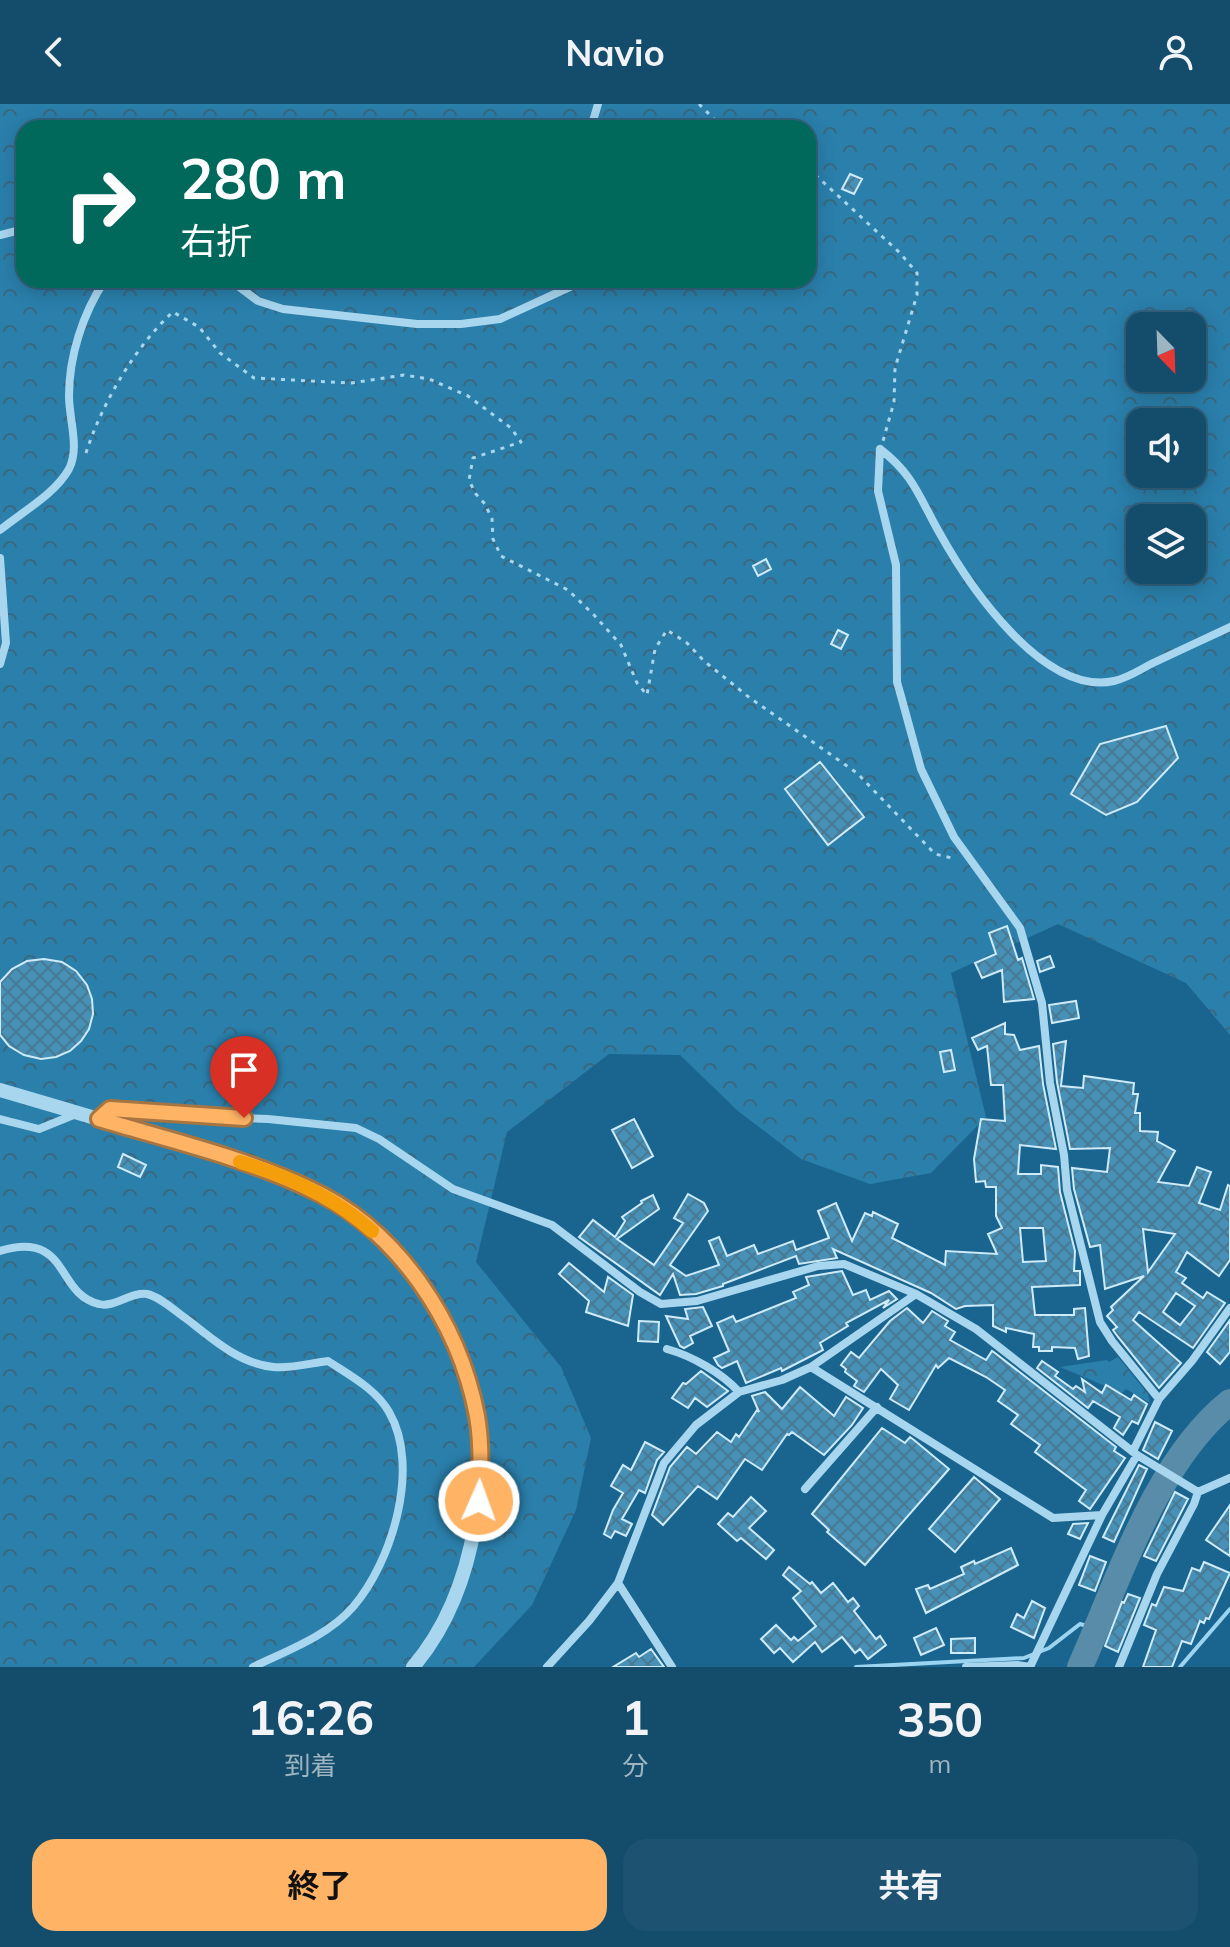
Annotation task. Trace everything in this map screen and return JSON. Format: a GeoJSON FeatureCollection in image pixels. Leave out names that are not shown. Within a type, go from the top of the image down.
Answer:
{"type":"FeatureCollection","features":[{"type":"Feature","properties":{"kind":"street"},"geometry":{"type":"LineString","coordinates":[[0,530],[52,489],[69,468],[76,444],[70,422],[69,391],[77,343],[90,302],[100,288]]}},
{"type":"Feature","properties":{"kind":"street"},"geometry":{"type":"LineString","coordinates":[[241,288],[258,301],[283,309],[417,324],[500,319],[568,288]]}},
{"type":"Feature","properties":{"kind":"street"},"geometry":{"type":"LineString","coordinates":[[880,449],[899,464],[915,486],[939,534],[988,606],[1049,666],[1074,679],[1097,683],[1118,680],[1230,627]]}},
{"type":"Feature","properties":{"kind":"street"},"geometry":{"type":"LineString","coordinates":[[880,449],[878,491],[896,565],[897,682],[921,769],[954,837],[1020,928],[1042,1003],[1050,1083],[1064,1155],[1067,1190],[1100,1322],[1159,1399]]}},
{"type":"Feature","properties":{"kind":"street"},"geometry":{"type":"LineString","coordinates":[[0,558],[6,643],[0,664]]}},
{"type":"Feature","properties":{"kind":"street"},"geometry":{"type":"LineString","coordinates":[[0,1090],[263,1169],[312,1189],[357,1218],[400,1256],[426,1289],[464,1369],[477,1417],[481,1459],[474,1539],[464,1576],[436,1633],[413,1667]]}},
{"type":"Feature","properties":{"kind":"street"},"geometry":{"type":"LineString","coordinates":[[99,1119],[110,1109],[356,1128],[379,1139],[453,1189],[552,1225],[640,1292],[661,1304],[697,1301],[818,1266],[844,1264],[916,1294],[976,1329],[1135,1453],[1194,1490]]}},
{"type":"Feature","properties":{"kind":"street"},"geometry":{"type":"LineString","coordinates":[[0,1119],[39,1129],[77,1114]]}},
{"type":"Feature","properties":{"kind":"street"},"geometry":{"type":"LineString","coordinates":[[0,1251],[18,1246],[43,1250],[79,1292],[98,1304],[148,1294],[250,1362],[274,1367],[328,1361],[374,1392],[389,1412],[401,1443],[402,1489],[390,1543],[352,1609],[319,1634],[253,1667]]}},
{"type":"Feature","properties":{"kind":"street"},"geometry":{"type":"LineString","coordinates":[[547,1667],[618,1583],[664,1463],[696,1425],[739,1392],[782,1380],[811,1367],[916,1294]]}},
{"type":"Feature","properties":{"kind":"street"},"geometry":{"type":"LineString","coordinates":[[966,1667],[1027,1665],[1135,1453],[1159,1399],[1192,1361],[1230,1308]]}},
{"type":"Feature","properties":{"kind":"street"},"geometry":{"type":"LineString","coordinates":[[667,1349],[693,1359],[731,1383],[739,1392]]}},
{"type":"Feature","properties":{"kind":"street"},"geometry":{"type":"LineString","coordinates":[[811,1367],[1053,1518],[1102,1515]]}},
{"type":"Feature","properties":{"kind":"street"},"geometry":{"type":"LineString","coordinates":[[805,1489],[877,1407]]}},
{"type":"Feature","properties":{"kind":"street"},"geometry":{"type":"LineString","coordinates":[[1194,1490],[1230,1478]]}},
{"type":"Feature","properties":{"kind":"street"},"geometry":{"type":"LineString","coordinates":[[1119,1667],[1157,1574],[1194,1504],[1194,1490]]}},
{"type":"Feature","properties":{"kind":"street"},"geometry":{"type":"LineString","coordinates":[[618,1583],[672,1667]]}},
{"type":"Feature","properties":{"kind":"path"},"geometry":{"type":"LineString","coordinates":[[699,104],[715,120]]}},
{"type":"Feature","properties":{"kind":"path"},"geometry":{"type":"LineString","coordinates":[[816,175],[900,253],[917,273],[917,295],[895,368],[894,402],[880,449]]}},
{"type":"Feature","properties":{"kind":"path"},"geometry":{"type":"LineString","coordinates":[[83,462],[96,427],[130,366],[151,331],[173,312],[199,327],[220,353],[254,378],[351,383],[404,375],[429,379],[468,396],[511,428],[521,442],[473,458],[469,480],[492,519],[493,539],[501,556],[568,590],[621,645],[637,683],[647,695],[655,649],[667,630],[687,643],[750,698],[857,773],[935,854],[955,859],[967,854]]}},
{"type":"Feature","properties":{"kind":"green space"},"geometry":{"type":"Polygon","coordinates":[[[0,104],[1230,104],[1230,1035],[1186,983],[1058,924],[951,973],[986,1117],[931,1173],[870,1184],[801,1159],[738,1111],[680,1055],[609,1054],[507,1132],[476,1262],[561,1367],[591,1438],[576,1510],[532,1605],[474,1667],[0,1667],[0,104]]]}},
{"type":"Feature","properties":{"kind":"green space"},"geometry":{"type":"Polygon","coordinates":[[[1118,1357],[1148,1394],[1150,1403],[1126,1389],[1122,1393],[1060,1367],[1109,1362],[1118,1357]]]}},
{"type":"Feature","properties":{"kind":"building"},"geometry":{"type":"Polygon","coordinates":[[[850,174],[862,179],[854,194],[842,189],[850,174]]]}},
{"type":"Feature","properties":{"kind":"building"},"geometry":{"type":"Polygon","coordinates":[[[766,559],[771,569],[758,576],[753,566],[766,559]]]}},
{"type":"Feature","properties":{"kind":"building"},"geometry":{"type":"Polygon","coordinates":[[[838,630],[848,635],[841,649],[831,644],[838,630]]]}},
{"type":"Feature","properties":{"kind":"building"},"geometry":{"type":"Polygon","coordinates":[[[1166,726],[1178,758],[1137,802],[1106,815],[1071,794],[1100,744],[1166,726]]]}},
{"type":"Feature","properties":{"kind":"building"},"geometry":{"type":"Polygon","coordinates":[[[820,762],[864,817],[828,845],[785,789],[820,762]]]}},
{"type":"Feature","properties":{"kind":"building"},"geometry":{"type":"Polygon","coordinates":[[[1007,926],[1018,960],[1022,958],[1034,999],[1004,1002],[1002,970],[982,978],[975,963],[996,954],[989,933],[1007,926]]]}},
{"type":"Feature","properties":{"kind":"building"},"geometry":{"type":"Polygon","coordinates":[[[1050,956],[1054,967],[1040,972],[1037,961],[1050,956]]]}},
{"type":"Feature","properties":{"kind":"building"},"geometry":{"type":"Polygon","coordinates":[[[44,959],[62,962],[76,971],[87,985],[93,1014],[89,1029],[70,1051],[41,1059],[24,1055],[9,1046],[0,1035],[0,982],[12,969],[27,961],[44,959]]]}},
{"type":"Feature","properties":{"kind":"building"},"geometry":{"type":"Polygon","coordinates":[[[1076,1001],[1079,1018],[1052,1023],[1049,1005],[1076,1001]]]}},
{"type":"Feature","properties":{"kind":"building"},"geometry":{"type":"Polygon","coordinates":[[[1005,1023],[1005,1034],[1014,1035],[1020,1050],[1039,1046],[1056,1149],[1020,1145],[1018,1174],[1041,1174],[1041,1165],[1058,1167],[1060,1192],[1075,1251],[1074,1271],[1080,1271],[1080,1285],[1032,1287],[1035,1315],[1074,1315],[1074,1309],[1085,1308],[1089,1356],[1078,1359],[1075,1348],[1052,1347],[1052,1351],[1039,1351],[1039,1347],[1033,1347],[1034,1334],[1006,1328],[1006,1332],[993,1326],[993,1305],[956,1309],[931,1293],[833,1249],[837,1258],[799,1264],[796,1256],[696,1294],[680,1295],[673,1274],[660,1295],[579,1237],[593,1220],[615,1237],[625,1221],[622,1217],[653,1195],[659,1209],[617,1239],[654,1265],[683,1223],[674,1218],[688,1194],[704,1203],[708,1211],[670,1265],[686,1276],[719,1265],[709,1241],[719,1237],[727,1256],[754,1245],[758,1254],[793,1241],[796,1250],[829,1238],[818,1211],[836,1203],[852,1241],[865,1213],[872,1216],[873,1212],[898,1224],[892,1238],[945,1265],[946,1251],[997,1254],[988,1234],[1002,1228],[996,1216],[996,1187],[986,1187],[985,1181],[976,1182],[974,1159],[981,1119],[1005,1121],[1003,1085],[991,1085],[987,1046],[978,1050],[972,1038],[1005,1023]],[[1020,1228],[1023,1262],[1046,1261],[1043,1228],[1020,1228]]]}},
{"type":"Feature","properties":{"kind":"building"},"geometry":{"type":"Polygon","coordinates":[[[1066,1041],[1061,1086],[1083,1088],[1084,1076],[1134,1083],[1133,1094],[1138,1094],[1135,1113],[1140,1113],[1140,1131],[1158,1132],[1157,1141],[1175,1151],[1158,1182],[1189,1186],[1197,1167],[1211,1172],[1199,1203],[1220,1210],[1230,1186],[1230,1260],[1219,1276],[1187,1252],[1176,1272],[1186,1278],[1182,1283],[1203,1298],[1207,1292],[1225,1303],[1193,1348],[1139,1312],[1133,1320],[1181,1363],[1159,1388],[1118,1337],[1113,1330],[1117,1327],[1107,1316],[1113,1310],[1111,1307],[1144,1276],[1105,1289],[1100,1245],[1090,1247],[1074,1189],[1072,1168],[1107,1172],[1110,1148],[1070,1149],[1053,1044],[1066,1041]],[[1143,1229],[1148,1272],[1175,1234],[1143,1229]],[[1176,1293],[1163,1312],[1180,1325],[1195,1306],[1176,1293]]]}},
{"type":"Feature","properties":{"kind":"building"},"geometry":{"type":"Polygon","coordinates":[[[951,1050],[955,1070],[944,1072],[940,1052],[951,1050]]]}},
{"type":"Feature","properties":{"kind":"building"},"geometry":{"type":"Polygon","coordinates":[[[634,1119],[653,1156],[632,1168],[612,1130],[634,1119]]]}},
{"type":"Feature","properties":{"kind":"building"},"geometry":{"type":"Polygon","coordinates":[[[123,1154],[146,1165],[140,1177],[118,1167],[123,1154]]]}},
{"type":"Feature","properties":{"kind":"building"},"geometry":{"type":"Polygon","coordinates":[[[569,1263],[604,1292],[608,1277],[633,1295],[628,1326],[586,1312],[589,1301],[559,1274],[569,1263]]]}},
{"type":"Feature","properties":{"kind":"building"},"geometry":{"type":"Polygon","coordinates":[[[842,1271],[853,1295],[866,1290],[870,1300],[889,1291],[897,1299],[883,1308],[889,1300],[846,1323],[848,1326],[820,1343],[823,1350],[782,1371],[781,1368],[746,1383],[737,1361],[722,1368],[718,1365],[714,1358],[729,1351],[717,1323],[733,1316],[736,1322],[796,1298],[793,1292],[809,1285],[806,1277],[842,1271]]]}},
{"type":"Feature","properties":{"kind":"building"},"geometry":{"type":"Polygon","coordinates":[[[703,1307],[712,1326],[690,1336],[693,1343],[684,1348],[680,1346],[666,1316],[688,1319],[685,1309],[703,1307]]]}},
{"type":"Feature","properties":{"kind":"building"},"geometry":{"type":"Polygon","coordinates":[[[907,1308],[923,1323],[932,1311],[948,1321],[945,1326],[955,1332],[950,1340],[986,1360],[992,1351],[1116,1447],[1114,1451],[1125,1458],[1090,1509],[1079,1501],[1086,1490],[1035,1452],[1040,1445],[1011,1424],[1018,1415],[998,1401],[1005,1390],[986,1377],[949,1358],[938,1368],[936,1365],[909,1410],[890,1399],[898,1385],[881,1369],[864,1392],[854,1386],[857,1381],[841,1365],[851,1352],[859,1358],[890,1321],[907,1308]]]}},
{"type":"Feature","properties":{"kind":"building"},"geometry":{"type":"Polygon","coordinates":[[[1230,1320],[1230,1352],[1220,1364],[1207,1352],[1230,1320]]]}},
{"type":"Feature","properties":{"kind":"building"},"geometry":{"type":"Polygon","coordinates":[[[639,1321],[659,1322],[658,1342],[638,1341],[639,1321]]]}},
{"type":"Feature","properties":{"kind":"building"},"geometry":{"type":"Polygon","coordinates":[[[1042,1361],[1058,1372],[1055,1376],[1073,1389],[1076,1386],[1085,1392],[1082,1379],[1102,1393],[1106,1385],[1131,1400],[1134,1395],[1147,1404],[1138,1424],[1132,1421],[1123,1435],[1114,1428],[1120,1417],[1093,1401],[1088,1408],[1037,1368],[1042,1361]]]}},
{"type":"Feature","properties":{"kind":"building"},"geometry":{"type":"Polygon","coordinates":[[[701,1371],[728,1391],[707,1407],[695,1398],[688,1408],[672,1398],[683,1383],[686,1384],[701,1371]]]}},
{"type":"Feature","properties":{"kind":"building"},"geometry":{"type":"Polygon","coordinates":[[[800,1387],[834,1416],[846,1397],[863,1408],[824,1455],[792,1432],[787,1434],[762,1470],[745,1459],[717,1499],[698,1486],[663,1525],[652,1515],[670,1467],[687,1447],[696,1454],[717,1432],[731,1442],[736,1434],[739,1437],[757,1410],[759,1412],[752,1396],[765,1392],[782,1409],[800,1387]]]}},
{"type":"Feature","properties":{"kind":"building"},"geometry":{"type":"Polygon","coordinates":[[[1155,1422],[1172,1431],[1158,1459],[1143,1450],[1155,1422]]]}},
{"type":"Feature","properties":{"kind":"building"},"geometry":{"type":"Polygon","coordinates":[[[882,1428],[905,1443],[910,1437],[949,1469],[865,1565],[827,1532],[829,1530],[812,1514],[882,1428]]]}},
{"type":"Feature","properties":{"kind":"building"},"geometry":{"type":"Polygon","coordinates":[[[645,1442],[664,1452],[657,1460],[645,1493],[639,1490],[622,1519],[632,1524],[626,1536],[615,1531],[611,1538],[604,1534],[623,1493],[611,1486],[623,1465],[631,1470],[645,1442]]]}},
{"type":"Feature","properties":{"kind":"building"},"geometry":{"type":"Polygon","coordinates":[[[1139,1465],[1147,1469],[1114,1542],[1103,1537],[1139,1465]]]}},
{"type":"Feature","properties":{"kind":"building"},"geometry":{"type":"Polygon","coordinates":[[[974,1477],[1000,1499],[955,1552],[929,1529],[974,1477]]]}},
{"type":"Feature","properties":{"kind":"building"},"geometry":{"type":"Polygon","coordinates":[[[1175,1492],[1188,1499],[1156,1561],[1144,1556],[1175,1492]]]}},
{"type":"Feature","properties":{"kind":"building"},"geometry":{"type":"Polygon","coordinates":[[[751,1497],[766,1511],[749,1528],[774,1550],[766,1559],[741,1538],[737,1541],[718,1524],[728,1513],[733,1517],[751,1497]]]}},
{"type":"Feature","properties":{"kind":"building"},"geometry":{"type":"Polygon","coordinates":[[[1230,1505],[1230,1556],[1206,1540],[1230,1505]]]}},
{"type":"Feature","properties":{"kind":"building"},"geometry":{"type":"Polygon","coordinates":[[[1088,1523],[1080,1539],[1068,1534],[1073,1524],[1088,1523]]]}},
{"type":"Feature","properties":{"kind":"building"},"geometry":{"type":"Polygon","coordinates":[[[1011,1548],[1018,1565],[926,1613],[916,1589],[928,1585],[930,1589],[964,1574],[961,1567],[1011,1548]]]}},
{"type":"Feature","properties":{"kind":"building"},"geometry":{"type":"Polygon","coordinates":[[[1090,1556],[1106,1562],[1095,1591],[1079,1585],[1090,1556]]]}},
{"type":"Feature","properties":{"kind":"building"},"geometry":{"type":"Polygon","coordinates":[[[1204,1562],[1230,1573],[1209,1619],[1206,1618],[1204,1623],[1200,1621],[1191,1644],[1182,1641],[1172,1667],[1143,1667],[1156,1630],[1144,1625],[1152,1604],[1156,1606],[1164,1587],[1183,1591],[1192,1568],[1200,1571],[1204,1562]]]}},
{"type":"Feature","properties":{"kind":"building"},"geometry":{"type":"Polygon","coordinates":[[[789,1567],[810,1584],[812,1582],[821,1593],[833,1583],[848,1602],[853,1598],[859,1606],[854,1611],[876,1639],[880,1636],[886,1645],[868,1659],[860,1649],[855,1653],[842,1637],[822,1652],[815,1642],[793,1662],[780,1648],[774,1653],[761,1639],[776,1625],[791,1640],[794,1637],[798,1641],[816,1626],[793,1598],[801,1591],[783,1575],[789,1567]]]}},
{"type":"Feature","properties":{"kind":"building"},"geometry":{"type":"Polygon","coordinates":[[[1128,1594],[1140,1598],[1118,1652],[1105,1646],[1128,1594]]]}},
{"type":"Feature","properties":{"kind":"building"},"geometry":{"type":"Polygon","coordinates":[[[1032,1601],[1045,1608],[1034,1638],[1011,1627],[1017,1614],[1024,1618],[1032,1601]]]}},
{"type":"Feature","properties":{"kind":"building"},"geometry":{"type":"Polygon","coordinates":[[[936,1628],[944,1645],[921,1655],[914,1638],[936,1628]]]}},
{"type":"Feature","properties":{"kind":"building"},"geometry":{"type":"Polygon","coordinates":[[[975,1638],[975,1653],[951,1653],[951,1639],[975,1638]]]}},
{"type":"Feature","properties":{"kind":"building"},"geometry":{"type":"Polygon","coordinates":[[[651,1649],[664,1667],[613,1667],[636,1653],[639,1657],[651,1649]]]}},
{"type":"Feature","properties":{"kind":"waterway"},"geometry":{"type":"LineString","coordinates":[[1080,1667],[1124,1562],[1160,1490],[1180,1457],[1204,1427],[1230,1402]]}},
{"type":"Feature","properties":{"kind":"waterway"},"geometry":{"type":"LineString","coordinates":[[1180,1667],[1230,1609]]}},
{"type":"Feature","properties":{"kind":"waterway"},"geometry":{"type":"LineString","coordinates":[[856,1667],[1024,1658],[1049,1648],[1080,1624],[1097,1629]]}},
{"type":"Feature","properties":{"kind":"slow traffic"},"geometry":{"type":"LineString","coordinates":[[240,1162],[312,1189],[372,1231]]}},
{"type":"Feature","properties":{"kind":"route"},"geometry":{"type":"LineString","coordinates":[[244,1118],[110,1109],[99,1119],[263,1169],[312,1189],[357,1218],[400,1256],[426,1289],[464,1369],[477,1417],[481,1459],[479,1501]]}}]}
